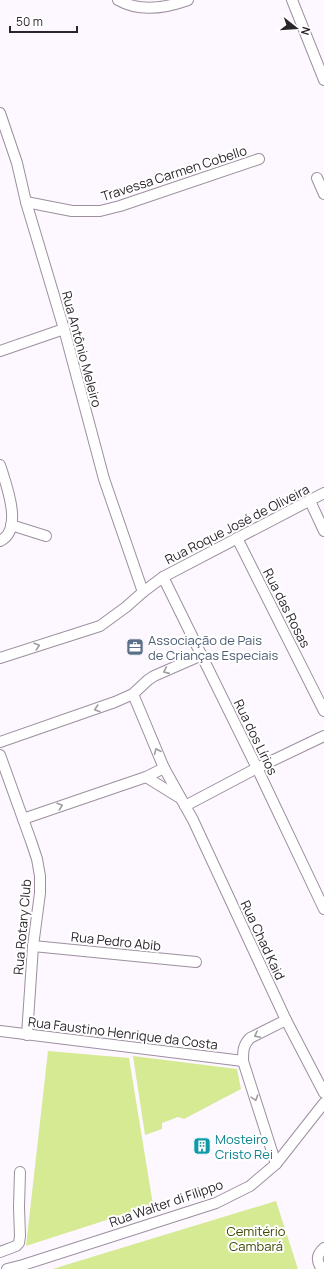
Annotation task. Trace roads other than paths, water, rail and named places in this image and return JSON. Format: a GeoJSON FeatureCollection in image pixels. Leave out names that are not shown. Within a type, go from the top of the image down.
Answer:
{"type":"FeatureCollection","features":[{"type":"Feature","properties":{"kind":"street"},"geometry":{"type":"LineString","coordinates":[[118,0],[138,7],[155,8],[188,0]]}},
{"type":"Feature","properties":{"kind":"street"},"geometry":{"type":"LineString","coordinates":[[292,0],[324,80]]}},
{"type":"Feature","properties":{"kind":"street","name":"Rua Antônio Meleiro"},"geometry":{"type":"LineString","coordinates":[[0,113],[18,163],[26,202],[64,329],[104,478],[143,592]]}},
{"type":"Feature","properties":{"kind":"street","name":"Travessa Carmen Cobello"},"geometry":{"type":"LineString","coordinates":[[26,202],[72,212],[100,211],[120,206],[259,159]]}},
{"type":"Feature","properties":{"kind":"street"},"geometry":{"type":"LineString","coordinates":[[317,178],[324,194]]}},
{"type":"Feature","properties":{"kind":"street"},"geometry":{"type":"LineString","coordinates":[[0,351],[64,329]]}},
{"type":"Feature","properties":{"kind":"street"},"geometry":{"type":"LineString","coordinates":[[0,465],[10,496],[12,519],[5,539],[0,541]]}},
{"type":"Feature","properties":{"kind":"street","name":"Rua Roque José de Oliveira"},"geometry":{"type":"LineString","coordinates":[[0,658],[100,626],[163,577],[324,493]]}},
{"type":"Feature","properties":{"kind":"street"},"geometry":{"type":"LineString","coordinates":[[310,501],[324,531]]}},
{"type":"Feature","properties":{"kind":"street"},"geometry":{"type":"LineString","coordinates":[[11,525],[46,536]]}},
{"type":"Feature","properties":{"kind":"street","name":"Rua das Rosas"},"geometry":{"type":"LineString","coordinates":[[237,538],[324,711]]}},
{"type":"Feature","properties":{"kind":"street","name":"Rua dos Lírios"},"geometry":{"type":"LineString","coordinates":[[163,577],[257,768],[324,909]]}},
{"type":"Feature","properties":{"kind":"street"},"geometry":{"type":"LineString","coordinates":[[0,742],[115,702],[133,694],[148,680],[202,655]]}},
{"type":"Feature","properties":{"kind":"street","name":"Rua Chad Kaid"},"geometry":{"type":"LineString","coordinates":[[133,694],[164,768],[183,802],[286,1020],[324,1093]]}},
{"type":"Feature","properties":{"kind":"street"},"geometry":{"type":"LineString","coordinates":[[146,777],[183,802],[324,736]]}},
{"type":"Feature","properties":{"kind":"street","name":"Rua Rotary Club"},"geometry":{"type":"LineString","coordinates":[[0,755],[37,859],[40,876],[40,893],[33,946],[27,1035]]}},
{"type":"Feature","properties":{"kind":"street"},"geometry":{"type":"LineString","coordinates":[[23,819],[146,777],[164,768]]}},
{"type":"Feature","properties":{"kind":"street","name":"Rua Pedro Abib"},"geometry":{"type":"LineString","coordinates":[[33,946],[196,962]]}},
{"type":"Feature","properties":{"kind":"street"},"geometry":{"type":"LineString","coordinates":[[276,1164],[242,1061],[245,1043],[250,1038],[286,1020]]}},
{"type":"Feature","properties":{"kind":"street","name":"Rua Faustino Henrique da Costa"},"geometry":{"type":"LineString","coordinates":[[0,1031],[242,1061]]}},
{"type":"Feature","properties":{"kind":"street","name":"Rua Walter di Filippo"},"geometry":{"type":"LineString","coordinates":[[7,1269],[216,1202],[250,1186],[276,1164],[324,1103]]}},
{"type":"Feature","properties":{"kind":"street"},"geometry":{"type":"LineString","coordinates":[[0,1252],[16,1246],[19,1243],[20,1172]]}},
{"type":"Feature","properties":{"kind":"street"},"geometry":{"type":"LineString","coordinates":[[322,1269],[317,1262],[317,1256],[324,1248]]}},
{"type":"Feature","properties":{"kind":"place","name":"Associação de Pais de Crianças Especiais"},"geometry":{"type":"Point","coordinates":[135,647]}},
{"type":"Feature","properties":{"kind":"place","name":"Mosteiro Cristo Rei"},"geometry":{"type":"Point","coordinates":[202,1146]}},
{"type":"Feature","properties":{"kind":"park label","name":"Cemitério Cambará"},"geometry":{"type":"Point","coordinates":[256,1238]}}]}
